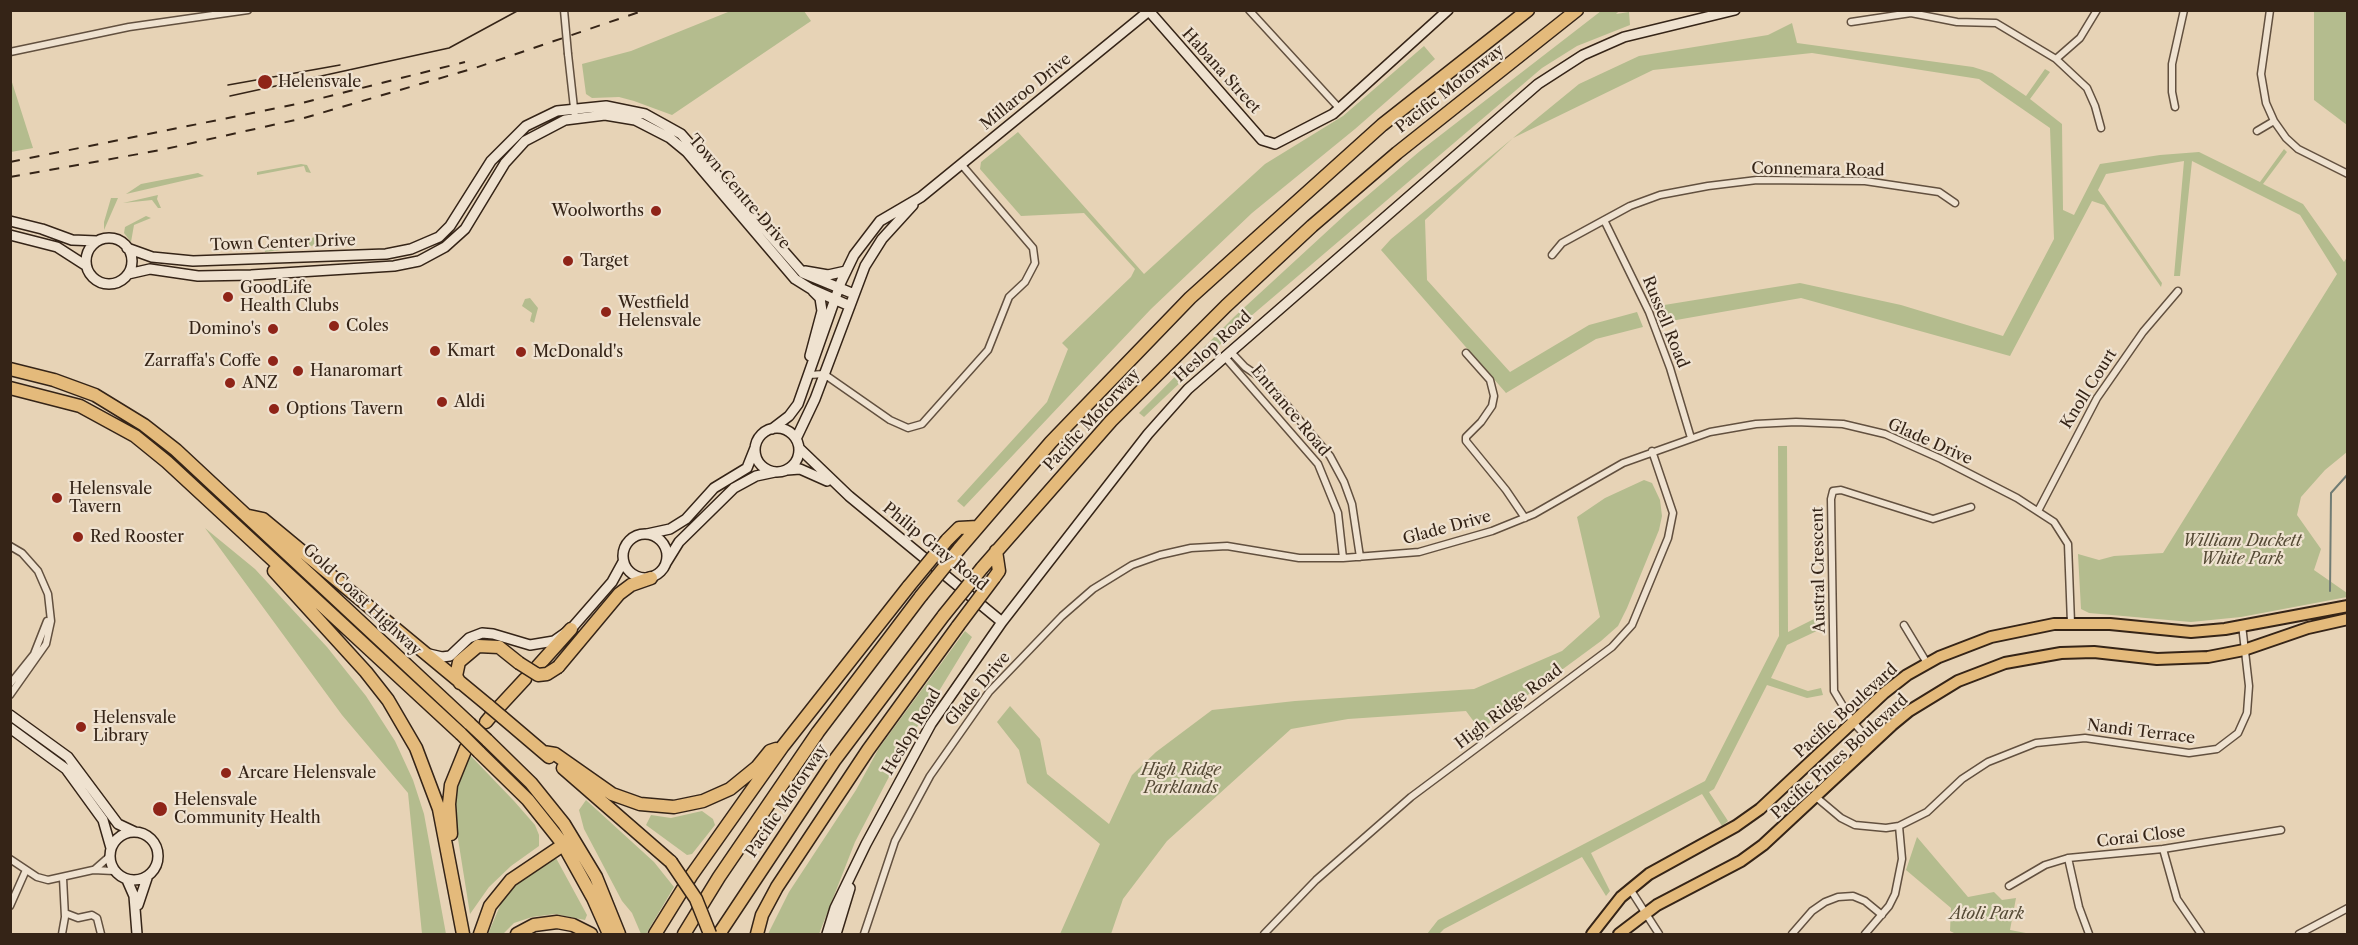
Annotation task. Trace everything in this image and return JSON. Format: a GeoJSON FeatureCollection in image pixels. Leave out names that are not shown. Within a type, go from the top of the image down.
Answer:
{"type":"FeatureCollection","features":[{"type":"Feature","properties":{"kind":"highway","name":"Pacific Motorway"},"geometry":{"type":"LineString","coordinates":[[684,934],[719,877],[818,732],[921,596],[1051,442],[1190,298],[1382,125],[1528,10]]}},
{"type":"Feature","properties":{"kind":"highway","name":"Pacific Motorway"},"geometry":{"type":"LineString","coordinates":[[719,934],[834,761],[944,615],[996,551],[1112,421],[1234,298],[1312,226],[1397,153],[1577,10]]}},
{"type":"Feature","properties":{"kind":"highway","name":"Gold Coast Highway"},"geometry":{"type":"LineString","coordinates":[[10,369],[75,387],[129,414],[176,450],[245,515],[488,718],[487,740],[538,790],[568,841],[609,934]]}},
{"type":"Feature","properties":{"kind":"highway","name":"Gold Coast Highway"},"geometry":{"type":"LineString","coordinates":[[10,388],[80,406],[135,436],[248,537],[461,734],[568,841],[596,877],[619,934]]}},
{"type":"Feature","properties":{"kind":"highway"},"geometry":{"type":"LineString","coordinates":[[245,515],[262,519],[460,682]]}},
{"type":"Feature","properties":{"kind":"highway"},"geometry":{"type":"LineString","coordinates":[[655,934],[691,876],[783,746],[909,586],[959,528],[978,527]]}},
{"type":"Feature","properties":{"kind":"highway"},"geometry":{"type":"LineString","coordinates":[[248,537],[263,561],[359,664],[402,721],[433,790],[463,934]]}},
{"type":"Feature","properties":{"kind":"highway"},"geometry":{"type":"LineString","coordinates":[[757,934],[762,915],[777,887],[868,750],[999,571],[996,551]]}},
{"type":"Feature","properties":{"kind":"highway"},"geometry":{"type":"LineString","coordinates":[[651,578],[631,585],[619,594],[558,667],[545,675],[538,675],[499,647],[478,646],[459,662],[456,676],[488,718],[543,752],[672,862],[696,899],[710,934]]}},
{"type":"Feature","properties":{"kind":"highway"},"geometry":{"type":"LineString","coordinates":[[537,667],[571,629]]}},
{"type":"Feature","properties":{"kind":"highway"},"geometry":{"type":"LineString","coordinates":[[488,718],[525,679]]}},
{"type":"Feature","properties":{"kind":"highway"},"geometry":{"type":"LineString","coordinates":[[543,752],[555,754],[612,794],[640,804],[674,807],[703,801],[721,794],[743,779],[770,752],[783,746]]}},
{"type":"Feature","properties":{"kind":"highway"},"geometry":{"type":"LineString","coordinates":[[450,865],[453,842],[450,793],[454,772],[466,748]]}},
{"type":"Feature","properties":{"kind":"highway"},"geometry":{"type":"LineString","coordinates":[[480,934],[490,906],[502,889],[520,872],[568,841]]}},
{"type":"Feature","properties":{"kind":"highway"},"geometry":{"type":"LineString","coordinates":[[517,934],[534,925],[557,922],[573,925],[591,934]]}},
{"type":"Feature","properties":{"kind":"main road","name":"Pacific Boulevard"},"geometry":{"type":"LineString","coordinates":[[1592,934],[1604,916],[1630,889],[1649,874],[1736,826],[1760,809],[1899,681],[1928,663],[1991,637],[2025,628],[2071,623],[2110,624],[2191,632],[2242,626],[2348,606]]}},
{"type":"Feature","properties":{"kind":"main road","name":"Pacific Pines Boulevard"},"geometry":{"type":"LineString","coordinates":[[1619,934],[1645,913],[1741,861],[1780,832],[1872,743],[1909,711],[1958,681],[2006,663],[2061,653],[2094,652],[2182,660],[2244,650],[2319,625],[2348,619]]}},
{"type":"Feature","properties":{"kind":"street"},"geometry":{"type":"LineString","coordinates":[[10,52],[129,27],[248,10]]}},
{"type":"Feature","properties":{"kind":"street"},"geometry":{"type":"LineString","coordinates":[[564,10],[574,113]]}},
{"type":"Feature","properties":{"kind":"street"},"geometry":{"type":"LineString","coordinates":[[1249,10],[1339,108],[1449,10]]}},
{"type":"Feature","properties":{"kind":"street","name":"Heslop Road"},"geometry":{"type":"LineString","coordinates":[[827,934],[835,908],[891,795],[931,724],[1002,622],[1148,434],[1188,389],[1485,129],[1560,69],[1624,37],[1734,10]]}},
{"type":"Feature","properties":{"kind":"street"},"geometry":{"type":"LineString","coordinates":[[2056,59],[2080,38],[2097,10]]}},
{"type":"Feature","properties":{"kind":"street"},"geometry":{"type":"LineString","coordinates":[[2175,107],[2172,92],[2172,64],[2184,10]]}},
{"type":"Feature","properties":{"kind":"street"},"geometry":{"type":"LineString","coordinates":[[2270,10],[2261,74],[2266,103],[2274,121],[2286,138],[2298,148],[2348,174]]}},
{"type":"Feature","properties":{"kind":"street","name":"Habana Street"},"geometry":{"type":"LineString","coordinates":[[1150,11],[1263,140],[1275,144],[1339,108]]}},
{"type":"Feature","properties":{"kind":"street","name":"Millaroo Drive"},"geometry":{"type":"LineString","coordinates":[[797,443],[865,266],[882,239],[921,197],[1150,11]]}},
{"type":"Feature","properties":{"kind":"street"},"geometry":{"type":"LineString","coordinates":[[1851,22],[1911,13],[1957,22],[1996,23],[2056,59],[2087,88],[2095,106],[2100,128]]}},
{"type":"Feature","properties":{"kind":"street","name":"Town Centre Drive"},"geometry":{"type":"LineString","coordinates":[[439,237],[458,216],[491,161],[515,135],[540,117],[623,108],[665,123],[698,150],[807,276],[855,294]]}},
{"type":"Feature","properties":{"kind":"street","name":"Town Centre Drive"},"geometry":{"type":"LineString","coordinates":[[337,269],[394,266],[419,261],[436,254],[465,229],[498,174],[515,152],[541,130],[574,113],[605,115],[625,117],[643,123],[670,138],[687,153],[795,279],[811,289],[850,306]]}},
{"type":"Feature","properties":{"kind":"street"},"geometry":{"type":"LineString","coordinates":[[2257,131],[2274,121]]}},
{"type":"Feature","properties":{"kind":"street"},"geometry":{"type":"LineString","coordinates":[[811,289],[820,298],[822,311],[810,356],[811,371],[824,374],[890,420],[908,428],[922,424],[988,350],[1010,297],[1025,282],[1035,263],[1034,248],[961,164]]}},
{"type":"Feature","properties":{"kind":"street","name":"Connemara Road"},"geometry":{"type":"LineString","coordinates":[[1552,255],[1562,243],[1604,220],[1660,195],[1757,180],[1865,181],[1939,192],[1955,202]]}},
{"type":"Feature","properties":{"kind":"street","name":"Millaroo Drive"},"geometry":{"type":"LineString","coordinates":[[772,429],[789,416],[798,404],[839,288],[854,255],[880,221],[921,197]]}},
{"type":"Feature","properties":{"kind":"street","name":"Russell Road"},"geometry":{"type":"LineString","coordinates":[[1604,220],[1649,312],[1670,368],[1691,438]]}},
{"type":"Feature","properties":{"kind":"street"},"geometry":{"type":"LineString","coordinates":[[10,221],[72,240],[114,239],[127,248],[132,263],[128,274],[117,282],[105,283],[91,276],[85,265],[57,247],[10,235]]}},
{"type":"Feature","properties":{"kind":"street"},"geometry":{"type":"LineString","coordinates":[[759,221],[759,227],[769,240],[768,248]]}},
{"type":"Feature","properties":{"kind":"street","name":"Town Center Drive"},"geometry":{"type":"LineString","coordinates":[[127,248],[136,254],[152,257],[193,261],[249,261],[386,254],[419,247],[439,237]]}},
{"type":"Feature","properties":{"kind":"street"},"geometry":{"type":"LineString","coordinates":[[85,265],[88,250],[97,241]]}},
{"type":"Feature","properties":{"kind":"street"},"geometry":{"type":"LineString","coordinates":[[249,261],[251,275]]}},
{"type":"Feature","properties":{"kind":"street","name":"Town Center Drive"},"geometry":{"type":"LineString","coordinates":[[128,274],[150,269],[198,276],[337,269]]}},
{"type":"Feature","properties":{"kind":"street"},"geometry":{"type":"LineString","coordinates":[[800,270],[828,275],[846,271]]}},
{"type":"Feature","properties":{"kind":"street","name":"Knoll Court"},"geometry":{"type":"LineString","coordinates":[[2038,511],[2097,398],[2143,332],[2178,291]]}},
{"type":"Feature","properties":{"kind":"street","name":"Entrance Road"},"geometry":{"type":"LineString","coordinates":[[1227,353],[1267,382],[1330,456],[1344,482],[1352,504],[1360,557]]}},
{"type":"Feature","properties":{"kind":"street","name":"Entrance Road"},"geometry":{"type":"LineString","coordinates":[[1227,353],[1318,464],[1338,513],[1343,558]]}},
{"type":"Feature","properties":{"kind":"street"},"geometry":{"type":"LineString","coordinates":[[1466,353],[1490,381],[1494,396],[1492,406],[1481,422],[1466,437],[1466,441],[1506,490],[1525,518]]}},
{"type":"Feature","properties":{"kind":"street","name":"Glade Drive"},"geometry":{"type":"LineString","coordinates":[[864,934],[895,841],[930,776],[989,692],[1062,616],[1093,589],[1132,565],[1191,548],[1244,547],[1299,558],[1343,558],[1419,552],[1464,541],[1525,518],[1623,463],[1691,438],[1756,424],[1796,422],[1843,424],[1885,434],[1922,451],[2038,511],[2060,528],[2067,544],[2071,623]]}},
{"type":"Feature","properties":{"kind":"street"},"geometry":{"type":"LineString","coordinates":[[424,653],[449,657],[472,636],[484,633],[530,645],[544,645],[554,641],[571,629],[612,582],[623,562],[623,552],[629,541],[637,535],[666,530],[686,519],[714,488],[747,468],[759,438],[772,429],[789,432],[797,443],[798,457],[786,470],[756,476],[734,488],[679,542],[660,572],[651,578],[633,575],[623,562]]}},
{"type":"Feature","properties":{"kind":"street","name":"Philip Gray Road"},"geometry":{"type":"LineString","coordinates":[[797,443],[849,496]]}},
{"type":"Feature","properties":{"kind":"street"},"geometry":{"type":"LineString","coordinates":[[755,448],[759,462],[775,472]]}},
{"type":"Feature","properties":{"kind":"street","name":"High Ridge Road"},"geometry":{"type":"LineString","coordinates":[[1264,934],[1316,880],[1411,797],[1612,647],[1627,630],[1639,611],[1672,526],[1672,505],[1652,451]]}},
{"type":"Feature","properties":{"kind":"street"},"geometry":{"type":"LineString","coordinates":[[1318,464],[1330,456]]}},
{"type":"Feature","properties":{"kind":"street","name":"Philip Gray Road"},"geometry":{"type":"LineString","coordinates":[[786,470],[800,469],[820,476],[849,496],[1002,622]]}},
{"type":"Feature","properties":{"kind":"street","name":"Austral Crescent"},"geometry":{"type":"LineString","coordinates":[[1872,743],[1852,722],[1834,691],[1831,499],[1833,491],[1841,490],[1933,519],[1971,507]]}},
{"type":"Feature","properties":{"kind":"street"},"geometry":{"type":"LineString","coordinates":[[647,534],[657,537],[664,544],[667,554],[666,563]]}},
{"type":"Feature","properties":{"kind":"street"},"geometry":{"type":"LineString","coordinates":[[10,546],[22,553],[38,571],[48,594],[50,615],[46,644],[10,695]]}},
{"type":"Feature","properties":{"kind":"street"},"geometry":{"type":"LineString","coordinates":[[10,684],[34,654],[50,615]]}},
{"type":"Feature","properties":{"kind":"street"},"geometry":{"type":"LineString","coordinates":[[1904,625],[1928,663]]}},
{"type":"Feature","properties":{"kind":"street","name":"Nandi Terrace"},"geometry":{"type":"LineString","coordinates":[[1816,797],[1841,818],[1855,825],[1878,828],[1899,826],[1927,812],[1962,779],[1988,762],[2036,743],[2085,738],[2188,753],[2208,752],[2225,745],[2238,733],[2247,713],[2249,696],[2242,626]]}},
{"type":"Feature","properties":{"kind":"street"},"geometry":{"type":"LineString","coordinates":[[10,715],[68,757],[118,824],[153,840],[159,853],[157,867],[147,878],[140,892],[136,913]]}},
{"type":"Feature","properties":{"kind":"street"},"geometry":{"type":"LineString","coordinates":[[10,728],[66,768],[103,820],[114,871]]}},
{"type":"Feature","properties":{"kind":"street"},"geometry":{"type":"LineString","coordinates":[[1865,934],[1882,915],[1895,894],[1902,859],[1899,826]]}},
{"type":"Feature","properties":{"kind":"street","name":"Corai Close"},"geometry":{"type":"LineString","coordinates":[[2009,886],[2046,865],[2068,858],[2163,849],[2281,830]]}},
{"type":"Feature","properties":{"kind":"street"},"geometry":{"type":"LineString","coordinates":[[93,870],[111,852],[121,836],[135,832]]}},
{"type":"Feature","properties":{"kind":"street"},"geometry":{"type":"LineString","coordinates":[[2163,849],[2167,871],[2177,899],[2201,934]]}},
{"type":"Feature","properties":{"kind":"street"},"geometry":{"type":"LineString","coordinates":[[2068,858],[2079,907],[2089,934]]}},
{"type":"Feature","properties":{"kind":"street"},"geometry":{"type":"LineString","coordinates":[[10,859],[26,870],[48,880],[93,870],[114,871],[127,880],[134,896],[137,934]]}},
{"type":"Feature","properties":{"kind":"street","name":"Heslop Road"},"geometry":{"type":"LineString","coordinates":[[836,934],[856,866]]}},
{"type":"Feature","properties":{"kind":"street"},"geometry":{"type":"LineString","coordinates":[[10,906],[12,896],[26,870]]}},
{"type":"Feature","properties":{"kind":"street"},"geometry":{"type":"LineString","coordinates":[[62,934],[65,913],[63,878]]}},
{"type":"Feature","properties":{"kind":"street"},"geometry":{"type":"LineString","coordinates":[[127,880],[147,878]]}},
{"type":"Feature","properties":{"kind":"street"},"geometry":{"type":"LineString","coordinates":[[1630,889],[1659,934]]}},
{"type":"Feature","properties":{"kind":"street"},"geometry":{"type":"LineString","coordinates":[[1792,934],[1812,911],[1838,897],[1853,896],[1865,901],[1882,915]]}},
{"type":"Feature","properties":{"kind":"street"},"geometry":{"type":"LineString","coordinates":[[2304,933],[2348,908]]}},
{"type":"Feature","properties":{"kind":"street"},"geometry":{"type":"LineString","coordinates":[[65,913],[78,918],[92,915],[97,918],[101,934]]}},
{"type":"Feature","properties":{"kind":"green space"},"geometry":{"type":"Polygon","coordinates":[[[733,10],[804,11],[811,21],[672,115],[619,97],[592,98],[586,94],[582,64],[631,51],[733,10]]]}},
{"type":"Feature","properties":{"kind":"green space"},"geometry":{"type":"Polygon","coordinates":[[[1601,11],[1619,11],[1616,14],[1629,12],[1630,25],[1577,46],[1542,68],[1244,322],[1144,417],[1139,413],[1234,317],[1347,213],[1420,151],[1601,11]]]}},
{"type":"Feature","properties":{"kind":"green space"},"geometry":{"type":"Polygon","coordinates":[[[2314,11],[2347,11],[2347,125],[2314,100],[2314,11]]]}},
{"type":"Feature","properties":{"kind":"green space","name":"William Duckett White Park"},"geometry":{"type":"Polygon","coordinates":[[[1792,23],[1797,43],[1973,67],[1992,73],[2026,96],[2045,69],[2050,72],[2030,99],[2062,124],[2063,210],[2074,215],[2100,164],[2199,152],[2260,182],[2284,149],[2287,152],[2263,184],[2303,204],[2344,262],[2347,257],[2347,452],[2325,470],[2301,497],[2297,515],[2321,549],[2314,570],[2347,593],[2347,597],[2241,617],[2191,622],[2089,613],[2081,609],[2078,554],[2099,560],[2114,556],[2163,553],[2337,274],[2300,215],[2192,161],[2180,276],[2174,276],[2184,161],[2106,174],[2098,190],[2162,283],[2161,287],[2104,205],[2092,201],[2010,356],[1801,298],[1665,322],[1658,306],[1800,283],[1901,305],[2003,336],[2054,239],[2050,128],[1979,79],[1812,53],[1653,70],[1513,138],[1579,84],[1639,56],[1768,35],[1792,23]]]}},
{"type":"Feature","properties":{"kind":"green space"},"geometry":{"type":"Polygon","coordinates":[[[1424,46],[1435,59],[1355,129],[1252,213],[1151,309],[964,507],[957,501],[1047,402],[1068,349],[1062,343],[1131,277],[1135,269],[1084,213],[1021,216],[980,169],[981,162],[1018,132],[1144,274],[1265,164],[1343,116],[1424,46]]]}},
{"type":"Feature","properties":{"kind":"green space"},"geometry":{"type":"Polygon","coordinates":[[[10,76],[33,148],[11,152],[10,152],[10,76]]]}},
{"type":"Feature","properties":{"kind":"green space"},"geometry":{"type":"Polygon","coordinates":[[[1513,138],[1425,220],[1427,280],[1510,372],[1589,325],[1637,312],[1643,327],[1596,339],[1506,393],[1381,250],[1391,239],[1513,138]]]}},
{"type":"Feature","properties":{"kind":"green space"},"geometry":{"type":"Polygon","coordinates":[[[301,164],[307,165],[311,173],[306,172],[304,166],[257,175],[257,172],[301,164]]]}},
{"type":"Feature","properties":{"kind":"green space"},"geometry":{"type":"Polygon","coordinates":[[[198,173],[204,176],[126,194],[141,184],[198,173]]]}},
{"type":"Feature","properties":{"kind":"green space"},"geometry":{"type":"Polygon","coordinates":[[[158,195],[157,199],[161,208],[158,208],[152,200],[123,203],[158,195]]]}},
{"type":"Feature","properties":{"kind":"green space"},"geometry":{"type":"Polygon","coordinates":[[[111,198],[118,198],[104,230],[104,222],[111,198]]]}},
{"type":"Feature","properties":{"kind":"green space"},"geometry":{"type":"Polygon","coordinates":[[[146,216],[151,218],[134,225],[131,242],[124,233],[125,227],[146,216]]]}},
{"type":"Feature","properties":{"kind":"green space"},"geometry":{"type":"Polygon","coordinates":[[[316,237],[317,242],[312,246],[265,252],[264,248],[316,237]]]}},
{"type":"Feature","properties":{"kind":"green space"},"geometry":{"type":"Polygon","coordinates":[[[530,298],[538,308],[534,323],[530,321],[532,313],[522,306],[525,299],[530,298]]]}},
{"type":"Feature","properties":{"kind":"green space"},"geometry":{"type":"Polygon","coordinates":[[[1778,446],[1787,446],[1788,632],[1820,616],[1821,629],[1787,645],[1771,678],[1808,691],[1821,688],[1823,695],[1807,698],[1767,685],[1714,789],[1709,792],[1728,821],[1722,826],[1702,794],[1591,853],[1610,891],[1606,896],[1582,857],[1444,929],[1439,934],[1427,934],[1438,920],[1705,781],[1779,636],[1778,446]]]}},
{"type":"Feature","properties":{"kind":"green space","name":"High Ridge Parklands"},"geometry":{"type":"Polygon","coordinates":[[[1644,480],[1652,483],[1660,500],[1662,516],[1659,530],[1618,626],[1601,641],[1480,730],[1466,711],[1348,719],[1291,729],[1167,841],[1123,899],[1111,934],[1060,934],[1100,844],[1027,783],[1019,750],[997,722],[1010,706],[1040,739],[1047,774],[1109,824],[1132,775],[1156,752],[1212,710],[1295,701],[1474,689],[1562,651],[1600,617],[1577,517],[1605,498],[1644,480]]]}},
{"type":"Feature","properties":{"kind":"green space"},"geometry":{"type":"Polygon","coordinates":[[[205,528],[255,569],[327,647],[366,696],[395,741],[413,780],[424,814],[446,934],[422,934],[408,793],[342,715],[205,528]]]}},
{"type":"Feature","properties":{"kind":"green space"},"geometry":{"type":"Polygon","coordinates":[[[965,631],[972,637],[903,750],[855,842],[819,934],[768,934],[789,892],[856,790],[879,748],[965,631]]]}},
{"type":"Feature","properties":{"kind":"green space"},"geometry":{"type":"Polygon","coordinates":[[[468,753],[535,825],[539,835],[539,846],[511,866],[489,887],[470,914],[455,820],[455,797],[468,753]]]}},
{"type":"Feature","properties":{"kind":"green space"},"geometry":{"type":"Polygon","coordinates":[[[586,800],[654,862],[674,887],[646,934],[641,934],[632,913],[622,901],[584,829],[579,810],[586,800]]]}},
{"type":"Feature","properties":{"kind":"green space"},"geometry":{"type":"Polygon","coordinates":[[[702,811],[713,819],[715,825],[692,854],[687,855],[646,825],[651,815],[671,818],[702,811]]]}},
{"type":"Feature","properties":{"kind":"green space","name":"Atoli Park"},"geometry":{"type":"Polygon","coordinates":[[[1917,837],[1968,897],[1994,892],[2002,900],[2016,898],[2010,930],[2031,934],[1956,934],[1950,931],[1951,908],[1906,870],[1917,837]]]}},
{"type":"Feature","properties":{"kind":"green space"},"geometry":{"type":"Polygon","coordinates":[[[556,858],[587,915],[585,920],[555,914],[532,917],[514,923],[503,934],[488,934],[502,901],[519,882],[556,858]]]}},
{"type":"Feature","properties":{"kind":"waterway"},"geometry":{"type":"LineString","coordinates":[[2330,591],[2331,493],[2348,474]]}},
{"type":"Feature","properties":{"kind":"tram line"},"geometry":{"type":"LineString","coordinates":[[230,96],[449,48],[519,10]]}},
{"type":"Feature","properties":{"kind":"tram line"},"geometry":{"type":"LineString","coordinates":[[228,85],[340,65]]}},
{"type":"Feature","properties":{"kind":"railway"},"geometry":{"type":"LineString","coordinates":[[10,177],[161,150],[304,118],[475,68],[645,10]]}},
{"type":"Feature","properties":{"kind":"railway"},"geometry":{"type":"LineString","coordinates":[[10,162],[302,103],[465,62]]}},
{"type":"Feature","properties":{"kind":"place","name":"Helensvale"},"geometry":{"type":"Point","coordinates":[265,82]}},
{"type":"Feature","properties":{"kind":"place","name":"Woolworths"},"geometry":{"type":"Point","coordinates":[656,211]}},
{"type":"Feature","properties":{"kind":"place","name":"Target"},"geometry":{"type":"Point","coordinates":[568,261]}},
{"type":"Feature","properties":{"kind":"place","name":"GoodLife Health Clubs"},"geometry":{"type":"Point","coordinates":[228,297]}},
{"type":"Feature","properties":{"kind":"place","name":"Westfield Helensvale"},"geometry":{"type":"Point","coordinates":[606,312]}},
{"type":"Feature","properties":{"kind":"place","name":"Coles"},"geometry":{"type":"Point","coordinates":[334,326]}},
{"type":"Feature","properties":{"kind":"place","name":"Domino's"},"geometry":{"type":"Point","coordinates":[273,329]}},
{"type":"Feature","properties":{"kind":"place","name":"Kmart"},"geometry":{"type":"Point","coordinates":[435,351]}},
{"type":"Feature","properties":{"kind":"place","name":"McDonald's"},"geometry":{"type":"Point","coordinates":[521,352]}},
{"type":"Feature","properties":{"kind":"place","name":"Zarraffa's Coffe"},"geometry":{"type":"Point","coordinates":[273,361]}},
{"type":"Feature","properties":{"kind":"place","name":"Hanaromart"},"geometry":{"type":"Point","coordinates":[298,371]}},
{"type":"Feature","properties":{"kind":"place","name":"ANZ"},"geometry":{"type":"Point","coordinates":[230,383]}},
{"type":"Feature","properties":{"kind":"place","name":"Aldi"},"geometry":{"type":"Point","coordinates":[442,402]}},
{"type":"Feature","properties":{"kind":"place","name":"Options Tavern"},"geometry":{"type":"Point","coordinates":[274,409]}},
{"type":"Feature","properties":{"kind":"place","name":"Helensvale Tavern"},"geometry":{"type":"Point","coordinates":[57,498]}},
{"type":"Feature","properties":{"kind":"place","name":"Red Rooster"},"geometry":{"type":"Point","coordinates":[78,537]}},
{"type":"Feature","properties":{"kind":"place","name":"Helensvale Library"},"geometry":{"type":"Point","coordinates":[81,727]}},
{"type":"Feature","properties":{"kind":"place","name":"Arcare Helensvale"},"geometry":{"type":"Point","coordinates":[226,773]}},
{"type":"Feature","properties":{"kind":"place","name":"Helensvale Community Health"},"geometry":{"type":"Point","coordinates":[160,809]}}]}
